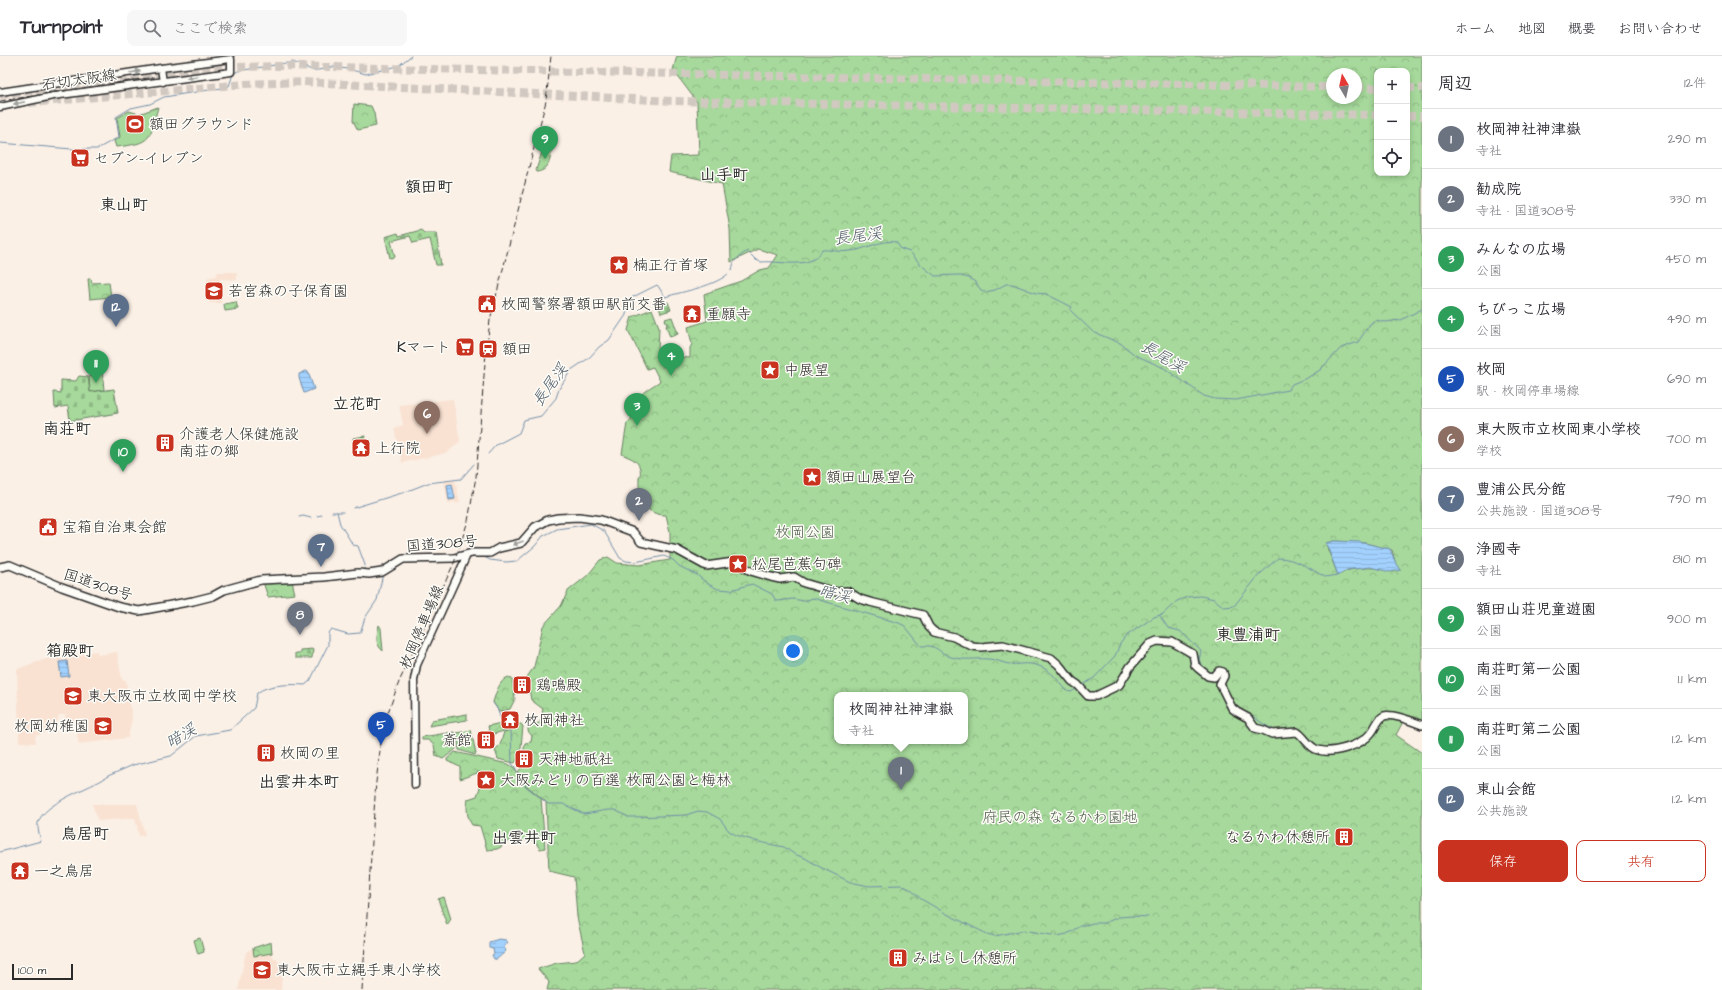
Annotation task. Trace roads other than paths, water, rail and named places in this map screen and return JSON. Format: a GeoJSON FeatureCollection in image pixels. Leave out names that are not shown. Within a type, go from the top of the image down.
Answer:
{"type":"FeatureCollection","features":[{"type":"Feature","properties":{"kind":"highway","name":"国道308号"},"geometry":{"type":"LineString","coordinates":[[0,567],[10,565],[62,587],[139,611],[193,602],[214,596],[224,590],[261,580],[324,577],[358,573],[369,574],[382,572],[403,559],[454,558],[490,552],[498,548],[521,542],[535,527],[548,520],[571,517],[601,520],[633,532],[641,542],[676,550],[706,566],[734,562],[751,571],[771,577],[780,579],[794,578],[804,583],[837,592],[847,591],[860,599],[915,614],[921,614],[924,616],[929,627],[934,632],[954,637],[972,646],[981,647],[1003,644],[1046,656],[1059,664],[1072,681],[1088,696],[1092,697],[1119,685],[1130,667],[1150,644],[1157,641],[1172,642],[1193,654],[1195,665],[1204,675],[1211,677],[1216,673],[1223,672],[1220,687],[1232,708],[1248,718],[1255,728],[1272,734],[1298,732],[1317,750],[1349,748],[1361,743],[1373,732],[1380,719],[1387,715],[1410,720],[1422,725]]}},
{"type":"Feature","properties":{"kind":"main road","name":"石切大阪線"},"geometry":{"type":"LineString","coordinates":[[0,92],[230,59],[231,72],[53,96],[0,107]]}},
{"type":"Feature","properties":{"kind":"main road"},"geometry":{"type":"LineString","coordinates":[[161,68],[163,82]]}},
{"type":"Feature","properties":{"kind":"main road","name":"枚岡停車場線"},"geometry":{"type":"LineString","coordinates":[[415,785],[414,680],[417,665],[467,555]]}},
{"type":"Feature","properties":{"kind":"water"},"geometry":{"type":"Polygon","coordinates":[[[306,371],[308,372],[314,389],[304,393],[299,374],[306,371]]]}},
{"type":"Feature","properties":{"kind":"water"},"geometry":{"type":"Polygon","coordinates":[[[452,484],[455,499],[449,500],[447,485],[452,484]]]}},
{"type":"Feature","properties":{"kind":"water"},"geometry":{"type":"Polygon","coordinates":[[[1334,541],[1360,542],[1390,549],[1401,570],[1390,572],[1370,567],[1347,570],[1338,575],[1326,543],[1334,541]]]}},
{"type":"Feature","properties":{"kind":"water"},"geometry":{"type":"Polygon","coordinates":[[[67,661],[69,676],[61,677],[59,662],[67,661]]]}},
{"type":"Feature","properties":{"kind":"water"},"geometry":{"type":"Polygon","coordinates":[[[499,939],[506,940],[508,943],[506,943],[504,947],[506,951],[497,959],[494,959],[492,955],[494,954],[493,949],[489,948],[489,942],[499,939]]]}},
{"type":"Feature","properties":{"kind":"waterway"},"geometry":{"type":"LineString","coordinates":[[0,143],[72,149],[97,149],[119,137],[116,117],[131,108],[150,104],[164,97],[229,86],[233,74],[238,71],[293,62],[314,71],[332,67],[348,69],[366,74],[398,66],[411,56]]}},
{"type":"Feature","properties":{"kind":"waterway","name":"長尾渓"},"geometry":{"type":"LineString","coordinates":[[488,454],[496,445],[519,433],[524,420],[541,416],[556,398],[559,389],[571,370],[589,358],[599,347],[609,340],[626,315],[631,298],[657,285],[665,297],[700,288],[724,277],[730,272],[735,261],[747,251],[756,260],[761,262],[794,263],[811,260],[822,250],[856,250],[879,243],[890,241],[896,242],[901,249],[910,252],[921,265],[935,276],[957,275],[969,278],[985,292],[995,290],[1006,284],[1012,284],[1036,293],[1046,294],[1072,307],[1070,310],[1093,332],[1120,343],[1135,355],[1164,368],[1204,396],[1215,399],[1236,400],[1288,390],[1292,384],[1307,378],[1320,370],[1341,348],[1358,342],[1370,324],[1376,320],[1385,322],[1401,320],[1422,309]]}},
{"type":"Feature","properties":{"kind":"waterway","name":"長尾渓"},"geometry":{"type":"LineString","coordinates":[[353,508],[405,492],[428,483],[461,479],[474,464]]}},
{"type":"Feature","properties":{"kind":"waterway","name":"長尾渓"},"geometry":{"type":"LineString","coordinates":[[332,512],[343,512]]}},
{"type":"Feature","properties":{"kind":"waterway"},"geometry":{"type":"LineString","coordinates":[[337,512],[340,524],[353,545],[358,546],[365,565],[364,570]]}},
{"type":"Feature","properties":{"kind":"waterway","name":"長尾渓"},"geometry":{"type":"LineString","coordinates":[[317,516],[322,515]]}},
{"type":"Feature","properties":{"kind":"waterway","name":"長尾渓"},"geometry":{"type":"LineString","coordinates":[[299,517],[303,516],[311,518]]}},
{"type":"Feature","properties":{"kind":"waterway","name":"暗渓"},"geometry":{"type":"LineString","coordinates":[[484,557],[490,560],[506,562],[517,561],[535,546],[543,536],[557,529],[591,524],[604,531],[620,558],[626,561],[635,562],[664,556],[673,560],[679,566],[697,575],[708,584],[718,589],[731,590],[752,584],[772,594],[776,601],[793,599],[804,601],[813,598],[899,623],[905,626],[921,646],[931,646],[951,657],[965,659],[991,659],[1009,664],[1037,665],[1052,674],[1067,691],[1071,692],[1076,689]]}},
{"type":"Feature","properties":{"kind":"waterway"},"geometry":{"type":"LineString","coordinates":[[1083,685],[1094,678],[1115,656],[1120,644],[1126,636],[1154,617],[1163,614],[1177,601],[1187,597],[1201,596],[1214,599],[1224,607],[1234,606],[1259,575],[1278,558],[1284,558],[1297,562],[1325,577],[1337,575]]}},
{"type":"Feature","properties":{"kind":"waterway","name":"暗渓"},"geometry":{"type":"LineString","coordinates":[[0,852],[41,841],[38,823],[42,816],[56,803],[133,765],[171,756],[196,736],[230,730],[254,708],[257,693],[262,690],[280,685],[305,685],[310,681],[328,645],[328,633],[331,629],[348,634],[360,633],[365,618],[377,600],[383,574]]}},
{"type":"Feature","properties":{"kind":"waterway"},"geometry":{"type":"LineString","coordinates":[[1160,616],[1168,628],[1180,631],[1201,651],[1199,660],[1204,668]]}},
{"type":"Feature","properties":{"kind":"waterway"},"geometry":{"type":"LineString","coordinates":[[1224,682],[1230,696]]}},
{"type":"Feature","properties":{"kind":"waterway"},"geometry":{"type":"LineString","coordinates":[[493,703],[497,708],[501,720],[511,731],[512,764],[516,768],[522,783],[548,804],[563,804],[584,814],[615,810],[628,817],[686,815],[698,811],[707,812],[720,819],[729,831],[736,835],[759,842],[784,847],[794,854],[805,858],[850,882],[869,886],[901,885],[910,889],[921,899],[947,914],[987,934],[995,936],[1024,930],[1057,936],[1067,934],[1080,926],[1093,923],[1104,923],[1119,917],[1148,917]]}},
{"type":"Feature","properties":{"kind":"waterway"},"geometry":{"type":"LineString","coordinates":[[1239,709],[1274,730]]}},
{"type":"Feature","properties":{"kind":"waterway"},"geometry":{"type":"LineString","coordinates":[[1287,729],[1299,729]]}},
{"type":"Feature","properties":{"kind":"tunnel"},"geometry":{"type":"LineString","coordinates":[[0,95],[205,68],[278,66],[1326,87]]}},
{"type":"Feature","properties":{"kind":"tunnel"},"geometry":{"type":"LineString","coordinates":[[29,103],[245,84],[304,82],[673,101],[1374,115]]}},
{"type":"Feature","properties":{"kind":"tunnel"},"geometry":{"type":"LineString","coordinates":[[1362,87],[1374,88]]}},
{"type":"Feature","properties":{"kind":"tunnel"},"geometry":{"type":"LineString","coordinates":[[1410,88],[1422,88]]}},
{"type":"Feature","properties":{"kind":"tunnel"},"geometry":{"type":"LineString","coordinates":[[1410,116],[1422,116]]}},
{"type":"Feature","properties":{"kind":"railway"},"geometry":{"type":"LineString","coordinates":[[362,990],[376,782],[382,735],[386,718],[399,682],[454,563],[468,521],[476,477],[490,320],[546,101],[551,56]]}},
{"type":"Feature","properties":{"kind":"railway"},"geometry":{"type":"LineString","coordinates":[[0,101],[154,77]]}},
{"type":"Feature","properties":{"kind":"place","name":"額田グラウンド"},"geometry":{"type":"Point","coordinates":[135,124]}},
{"type":"Feature","properties":{"kind":"place","name":"セブン-イレブン"},"geometry":{"type":"Point","coordinates":[80,158]}},
{"type":"Feature","properties":{"kind":"place","name":"額田山荘児童遊園"},"geometry":{"type":"Point","coordinates":[545,159]}},
{"type":"Feature","properties":{"kind":"place","name":"楠正行首塚"},"geometry":{"type":"Point","coordinates":[619,265]}},
{"type":"Feature","properties":{"kind":"place","name":"若宮森の子保育園"},"geometry":{"type":"Point","coordinates":[214,291]}},
{"type":"Feature","properties":{"kind":"place","name":"枚岡警察署額田駅前交番"},"geometry":{"type":"Point","coordinates":[487,304]}},
{"type":"Feature","properties":{"kind":"place","name":"重願寺"},"geometry":{"type":"Point","coordinates":[692,314]}},
{"type":"Feature","properties":{"kind":"place","name":"東山会館"},"geometry":{"type":"Point","coordinates":[116,327]}},
{"type":"Feature","properties":{"kind":"place","name":"Kマート"},"geometry":{"type":"Point","coordinates":[465,347]}},
{"type":"Feature","properties":{"kind":"place","name":"額田"},"geometry":{"type":"Point","coordinates":[488,349]}},
{"type":"Feature","properties":{"kind":"place","name":"中展望"},"geometry":{"type":"Point","coordinates":[770,370]}},
{"type":"Feature","properties":{"kind":"place","name":"ちびっこ広場"},"geometry":{"type":"Point","coordinates":[671,376]}},
{"type":"Feature","properties":{"kind":"place","name":"南荘町第二公園"},"geometry":{"type":"Point","coordinates":[96,383]}},
{"type":"Feature","properties":{"kind":"place","name":"みんなの広場"},"geometry":{"type":"Point","coordinates":[637,426]}},
{"type":"Feature","properties":{"kind":"place","name":"東大阪市立枚岡東小学校"},"geometry":{"type":"Point","coordinates":[427,434]}},
{"type":"Feature","properties":{"kind":"place","name":"介護老人保健施設 南荘の郷"},"geometry":{"type":"Point","coordinates":[165,443]}},
{"type":"Feature","properties":{"kind":"place","name":"上行院"},"geometry":{"type":"Point","coordinates":[361,448]}},
{"type":"Feature","properties":{"kind":"place","name":"南荘町第一公園"},"geometry":{"type":"Point","coordinates":[123,472]}},
{"type":"Feature","properties":{"kind":"place","name":"額田山展望台"},"geometry":{"type":"Point","coordinates":[812,477]}},
{"type":"Feature","properties":{"kind":"place","name":"勧成院"},"geometry":{"type":"Point","coordinates":[639,521]}},
{"type":"Feature","properties":{"kind":"place","name":"宝箱自治東会館"},"geometry":{"type":"Point","coordinates":[48,527]}},
{"type":"Feature","properties":{"kind":"place","name":"松尾芭蕉句碑"},"geometry":{"type":"Point","coordinates":[738,564]}},
{"type":"Feature","properties":{"kind":"place","name":"豊浦公民分館"},"geometry":{"type":"Point","coordinates":[321,567]}},
{"type":"Feature","properties":{"kind":"place","name":"浄國寺"},"geometry":{"type":"Point","coordinates":[300,635]}},
{"type":"Feature","properties":{"kind":"place","name":"鶏鳴殿"},"geometry":{"type":"Point","coordinates":[522,685]}},
{"type":"Feature","properties":{"kind":"place","name":"東大阪市立枚岡中学校"},"geometry":{"type":"Point","coordinates":[73,696]}},
{"type":"Feature","properties":{"kind":"place","name":"枚岡神社"},"geometry":{"type":"Point","coordinates":[510,720]}},
{"type":"Feature","properties":{"kind":"place","name":"枚岡幼稚園"},"geometry":{"type":"Point","coordinates":[103,726]}},
{"type":"Feature","properties":{"kind":"place","name":"斎館"},"geometry":{"type":"Point","coordinates":[486,740]}},
{"type":"Feature","properties":{"kind":"place","name":"枚岡"},"geometry":{"type":"Point","coordinates":[381,745]}},
{"type":"Feature","properties":{"kind":"place","name":"枚岡の里"},"geometry":{"type":"Point","coordinates":[266,753]}},
{"type":"Feature","properties":{"kind":"place","name":"天神地祇社"},"geometry":{"type":"Point","coordinates":[524,759]}},
{"type":"Feature","properties":{"kind":"place","name":"大阪みどりの百選 枚岡公園と梅林"},"geometry":{"type":"Point","coordinates":[486,780]}},
{"type":"Feature","properties":{"kind":"place","name":"枚岡神社神津嶽"},"geometry":{"type":"Point","coordinates":[901,790]}},
{"type":"Feature","properties":{"kind":"place","name":"なるかわ休憩所"},"geometry":{"type":"Point","coordinates":[1344,837]}},
{"type":"Feature","properties":{"kind":"place","name":"一之鳥居"},"geometry":{"type":"Point","coordinates":[20,871]}},
{"type":"Feature","properties":{"kind":"place","name":"みはらし休憩所"},"geometry":{"type":"Point","coordinates":[898,958]}},
{"type":"Feature","properties":{"kind":"place","name":"東大阪市立縄手東小学校"},"geometry":{"type":"Point","coordinates":[262,970]}},
{"type":"Feature","properties":{"kind":"district","name":"山手町"},"geometry":{"type":"Point","coordinates":[724,175]}},
{"type":"Feature","properties":{"kind":"district","name":"額田町"},"geometry":{"type":"Point","coordinates":[429,187]}},
{"type":"Feature","properties":{"kind":"district","name":"東山町"},"geometry":{"type":"Point","coordinates":[124,205]}},
{"type":"Feature","properties":{"kind":"district","name":"立花町"},"geometry":{"type":"Point","coordinates":[357,404]}},
{"type":"Feature","properties":{"kind":"district","name":"南荘町"},"geometry":{"type":"Point","coordinates":[67,429]}},
{"type":"Feature","properties":{"kind":"district","name":"東豊浦町"},"geometry":{"type":"Point","coordinates":[1248,635]}},
{"type":"Feature","properties":{"kind":"district","name":"箱殿町"},"geometry":{"type":"Point","coordinates":[70,651]}},
{"type":"Feature","properties":{"kind":"district","name":"出雲井本町"},"geometry":{"type":"Point","coordinates":[299,782]}},
{"type":"Feature","properties":{"kind":"district","name":"鳥居町"},"geometry":{"type":"Point","coordinates":[85,834]}},
{"type":"Feature","properties":{"kind":"district","name":"出雲井町"},"geometry":{"type":"Point","coordinates":[524,838]}},
{"type":"Feature","properties":{"kind":"park label","name":"枚岡公園"},"geometry":{"type":"Point","coordinates":[805,532]}},
{"type":"Feature","properties":{"kind":"park label","name":"府民の森 なるかわ園地"},"geometry":{"type":"Point","coordinates":[1060,817]}}]}
